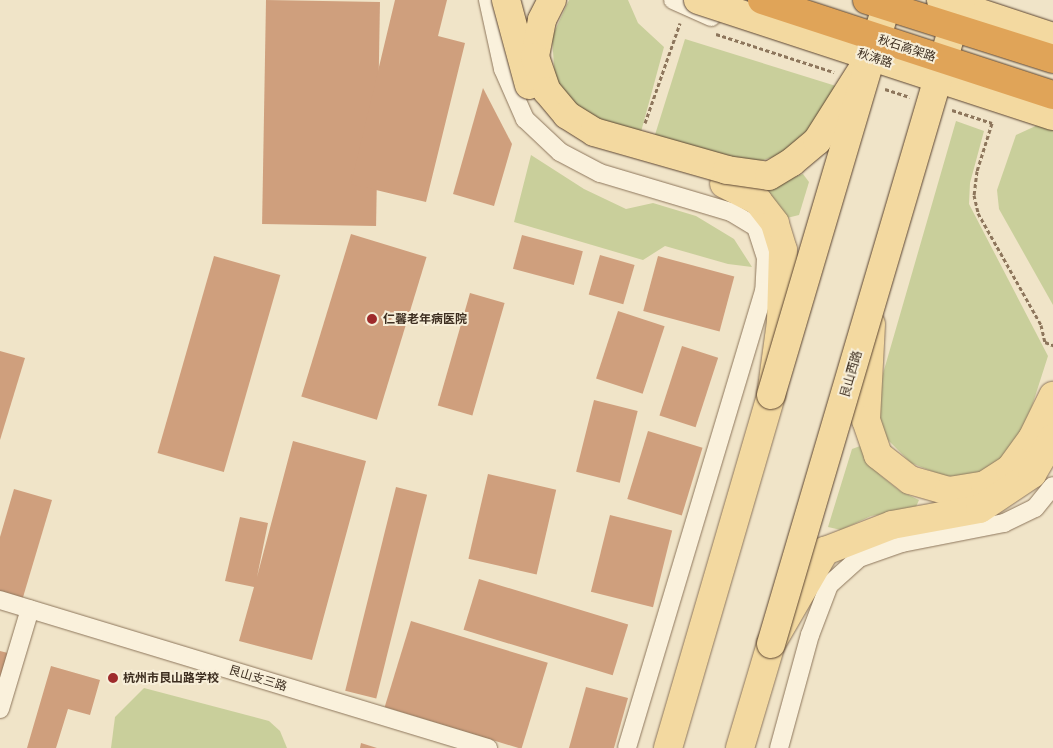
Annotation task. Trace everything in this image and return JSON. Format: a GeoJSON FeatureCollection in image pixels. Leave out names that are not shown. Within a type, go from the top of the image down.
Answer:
{"type":"FeatureCollection","features":[{"type":"Feature","properties":{"kind":"highway","name":"秋石高架路"},"geometry":{"type":"LineString","coordinates":[[762,0],[1053,95]]}},
{"type":"Feature","properties":{"kind":"highway"},"geometry":{"type":"LineString","coordinates":[[867,0],[1053,59]]}},
{"type":"Feature","properties":{"kind":"main road"},"geometry":{"type":"LineString","coordinates":[[506,0],[523,71],[534,98],[557,126],[588,148],[724,184],[758,201],[775,223],[783,250],[783,277],[771,395]]}},
{"type":"Feature","properties":{"kind":"main road"},"geometry":{"type":"LineString","coordinates":[[552,0],[542,20],[536,58],[547,91],[567,115],[594,132],[727,170],[769,176],[792,162],[817,141],[874,51]]}},
{"type":"Feature","properties":{"kind":"main road"},"geometry":{"type":"LineString","coordinates":[[668,748],[888,0]]}},
{"type":"Feature","properties":{"kind":"main road"},"geometry":{"type":"LineString","coordinates":[[940,0],[1053,37]]}},
{"type":"Feature","properties":{"kind":"main road","name":"艮山西路"},"geometry":{"type":"LineString","coordinates":[[740,748],[961,0]]}},
{"type":"Feature","properties":{"kind":"main road","name":"秋涛路"},"geometry":{"type":"LineString","coordinates":[[685,3],[1053,116]]}},
{"type":"Feature","properties":{"kind":"main road"},"geometry":{"type":"LineString","coordinates":[[872,301],[866,420],[878,455],[910,480],[949,491],[985,485],[1010,469],[1032,439],[1053,396]]}},
{"type":"Feature","properties":{"kind":"main road"},"geometry":{"type":"LineString","coordinates":[[772,644],[825,551],[892,525],[980,509],[1032,474],[1053,438]]}},
{"type":"Feature","properties":{"kind":"street"},"geometry":{"type":"LineString","coordinates":[[488,0],[503,69],[525,119],[560,152],[600,173],[730,212],[756,227],[766,258],[764,291],[627,748]]}},
{"type":"Feature","properties":{"kind":"street"},"geometry":{"type":"LineString","coordinates":[[685,3],[1023,119],[1053,111]]}},
{"type":"Feature","properties":{"kind":"street"},"geometry":{"type":"LineString","coordinates":[[779,748],[810,635],[829,585],[859,558],[902,544],[1004,523],[1035,508],[1053,486]]}},
{"type":"Feature","properties":{"kind":"street","name":"艮山支三路"},"geometry":{"type":"LineString","coordinates":[[0,600],[488,748]]}},
{"type":"Feature","properties":{"kind":"street"},"geometry":{"type":"LineString","coordinates":[[0,709],[30,609]]}},
{"type":"Feature","properties":{"kind":"path"},"geometry":{"type":"LineString","coordinates":[[644,125],[685,3]]}},
{"type":"Feature","properties":{"kind":"path"},"geometry":{"type":"LineString","coordinates":[[1023,119],[992,123],[977,171],[974,195],[978,213],[1041,325],[1045,342],[1053,345]]}},
{"type":"Feature","properties":{"kind":"green space"},"geometry":{"type":"Polygon","coordinates":[[[569,0],[628,0],[638,23],[664,47],[638,143],[597,132],[555,80],[552,37],[569,0]]]}},
{"type":"Feature","properties":{"kind":"green space"},"geometry":{"type":"Polygon","coordinates":[[[685,39],[836,86],[821,121],[786,153],[757,162],[721,158],[654,138],[685,39]]]}},
{"type":"Feature","properties":{"kind":"green space"},"geometry":{"type":"Polygon","coordinates":[[[956,121],[984,131],[970,183],[969,204],[1048,356],[1032,406],[1019,434],[1003,457],[986,471],[964,476],[944,476],[911,463],[887,439],[877,409],[882,377],[956,121]]]}},
{"type":"Feature","properties":{"kind":"green space"},"geometry":{"type":"Polygon","coordinates":[[[1040,124],[1053,128],[1053,305],[999,209],[997,190],[1016,135],[1040,124]]]}},
{"type":"Feature","properties":{"kind":"green space"},"geometry":{"type":"Polygon","coordinates":[[[531,155],[584,189],[626,209],[653,203],[696,216],[734,239],[752,267],[728,264],[665,246],[643,260],[514,222],[531,155]]]}},
{"type":"Feature","properties":{"kind":"green space"},"geometry":{"type":"Polygon","coordinates":[[[803,174],[809,182],[799,215],[787,218],[768,194],[769,186],[803,174]]]}},
{"type":"Feature","properties":{"kind":"green space"},"geometry":{"type":"Polygon","coordinates":[[[863,445],[880,475],[900,491],[919,500],[915,509],[871,516],[841,530],[828,527],[852,449],[863,445]]]}},
{"type":"Feature","properties":{"kind":"green space"},"geometry":{"type":"Polygon","coordinates":[[[144,688],[269,721],[280,731],[287,748],[111,748],[115,717],[144,688]]]}},
{"type":"Feature","properties":{"kind":"building"},"geometry":{"type":"Polygon","coordinates":[[[266,0],[380,2],[376,226],[262,224],[266,0]]]}},
{"type":"Feature","properties":{"kind":"building"},"geometry":{"type":"Polygon","coordinates":[[[395,0],[447,0],[438,36],[465,43],[426,202],[351,184],[395,0]]]}},
{"type":"Feature","properties":{"kind":"building"},"geometry":{"type":"Polygon","coordinates":[[[483,88],[512,144],[494,206],[453,194],[483,88]]]}},
{"type":"Feature","properties":{"kind":"building"},"geometry":{"type":"Polygon","coordinates":[[[351,234],[427,257],[377,420],[301,397],[351,234]]]}},
{"type":"Feature","properties":{"kind":"building"},"geometry":{"type":"Polygon","coordinates":[[[522,235],[583,251],[574,285],[513,269],[522,235]]]}},
{"type":"Feature","properties":{"kind":"building"},"geometry":{"type":"Polygon","coordinates":[[[600,255],[635,265],[623,304],[589,294],[600,255]]]}},
{"type":"Feature","properties":{"kind":"building"},"geometry":{"type":"Polygon","coordinates":[[[214,256],[280,275],[224,472],[157,453],[214,256]]]}},
{"type":"Feature","properties":{"kind":"building"},"geometry":{"type":"Polygon","coordinates":[[[658,256],[734,276],[720,332],[643,311],[658,256]]]}},
{"type":"Feature","properties":{"kind":"building"},"geometry":{"type":"Polygon","coordinates":[[[470,293],[505,303],[472,415],[438,405],[470,293]]]}},
{"type":"Feature","properties":{"kind":"building"},"geometry":{"type":"Polygon","coordinates":[[[618,311],[665,326],[643,394],[596,379],[618,311]]]}},
{"type":"Feature","properties":{"kind":"building"},"geometry":{"type":"Polygon","coordinates":[[[682,346],[718,358],[696,427],[659,415],[682,346]]]}},
{"type":"Feature","properties":{"kind":"building"},"geometry":{"type":"Polygon","coordinates":[[[0,351],[25,358],[0,440],[0,351]]]}},
{"type":"Feature","properties":{"kind":"building"},"geometry":{"type":"Polygon","coordinates":[[[594,400],[638,411],[620,483],[576,472],[594,400]]]}},
{"type":"Feature","properties":{"kind":"building"},"geometry":{"type":"Polygon","coordinates":[[[648,431],[703,448],[682,516],[627,499],[648,431]]]}},
{"type":"Feature","properties":{"kind":"building"},"geometry":{"type":"Polygon","coordinates":[[[293,441],[366,461],[312,660],[239,641],[254,587],[225,581],[240,517],[268,523],[257,577],[293,441]]]}},
{"type":"Feature","properties":{"kind":"building"},"geometry":{"type":"Polygon","coordinates":[[[488,474],[556,490],[537,575],[468,559],[488,474]]]}},
{"type":"Feature","properties":{"kind":"building"},"geometry":{"type":"Polygon","coordinates":[[[396,487],[427,495],[376,699],[345,691],[396,487]]]}},
{"type":"Feature","properties":{"kind":"building"},"geometry":{"type":"Polygon","coordinates":[[[14,489],[52,500],[21,604],[0,597],[0,537],[14,489]]]}},
{"type":"Feature","properties":{"kind":"building"},"geometry":{"type":"Polygon","coordinates":[[[610,515],[672,530],[653,607],[591,592],[610,515]]]}},
{"type":"Feature","properties":{"kind":"building"},"geometry":{"type":"Polygon","coordinates":[[[479,579],[628,625],[613,675],[464,630],[479,579]]]}},
{"type":"Feature","properties":{"kind":"building"},"geometry":{"type":"Polygon","coordinates":[[[411,621],[548,663],[522,748],[385,707],[411,621]]]}},
{"type":"Feature","properties":{"kind":"building"},"geometry":{"type":"Polygon","coordinates":[[[0,651],[8,653],[0,680],[0,651]]]}},
{"type":"Feature","properties":{"kind":"building"},"geometry":{"type":"Polygon","coordinates":[[[51,666],[100,680],[90,715],[68,709],[56,748],[27,748],[51,666]]]}},
{"type":"Feature","properties":{"kind":"building"},"geometry":{"type":"Polygon","coordinates":[[[586,687],[628,698],[614,748],[569,748],[586,687]]]}},
{"type":"Feature","properties":{"kind":"building"},"geometry":{"type":"Polygon","coordinates":[[[361,743],[377,748],[360,748],[361,743]]]}},
{"type":"Feature","properties":{"kind":"place","name":"仁馨老年病医院"},"geometry":{"type":"Point","coordinates":[372,319]}},
{"type":"Feature","properties":{"kind":"place","name":"杭州市艮山路学校"},"geometry":{"type":"Point","coordinates":[113,678]}}]}
